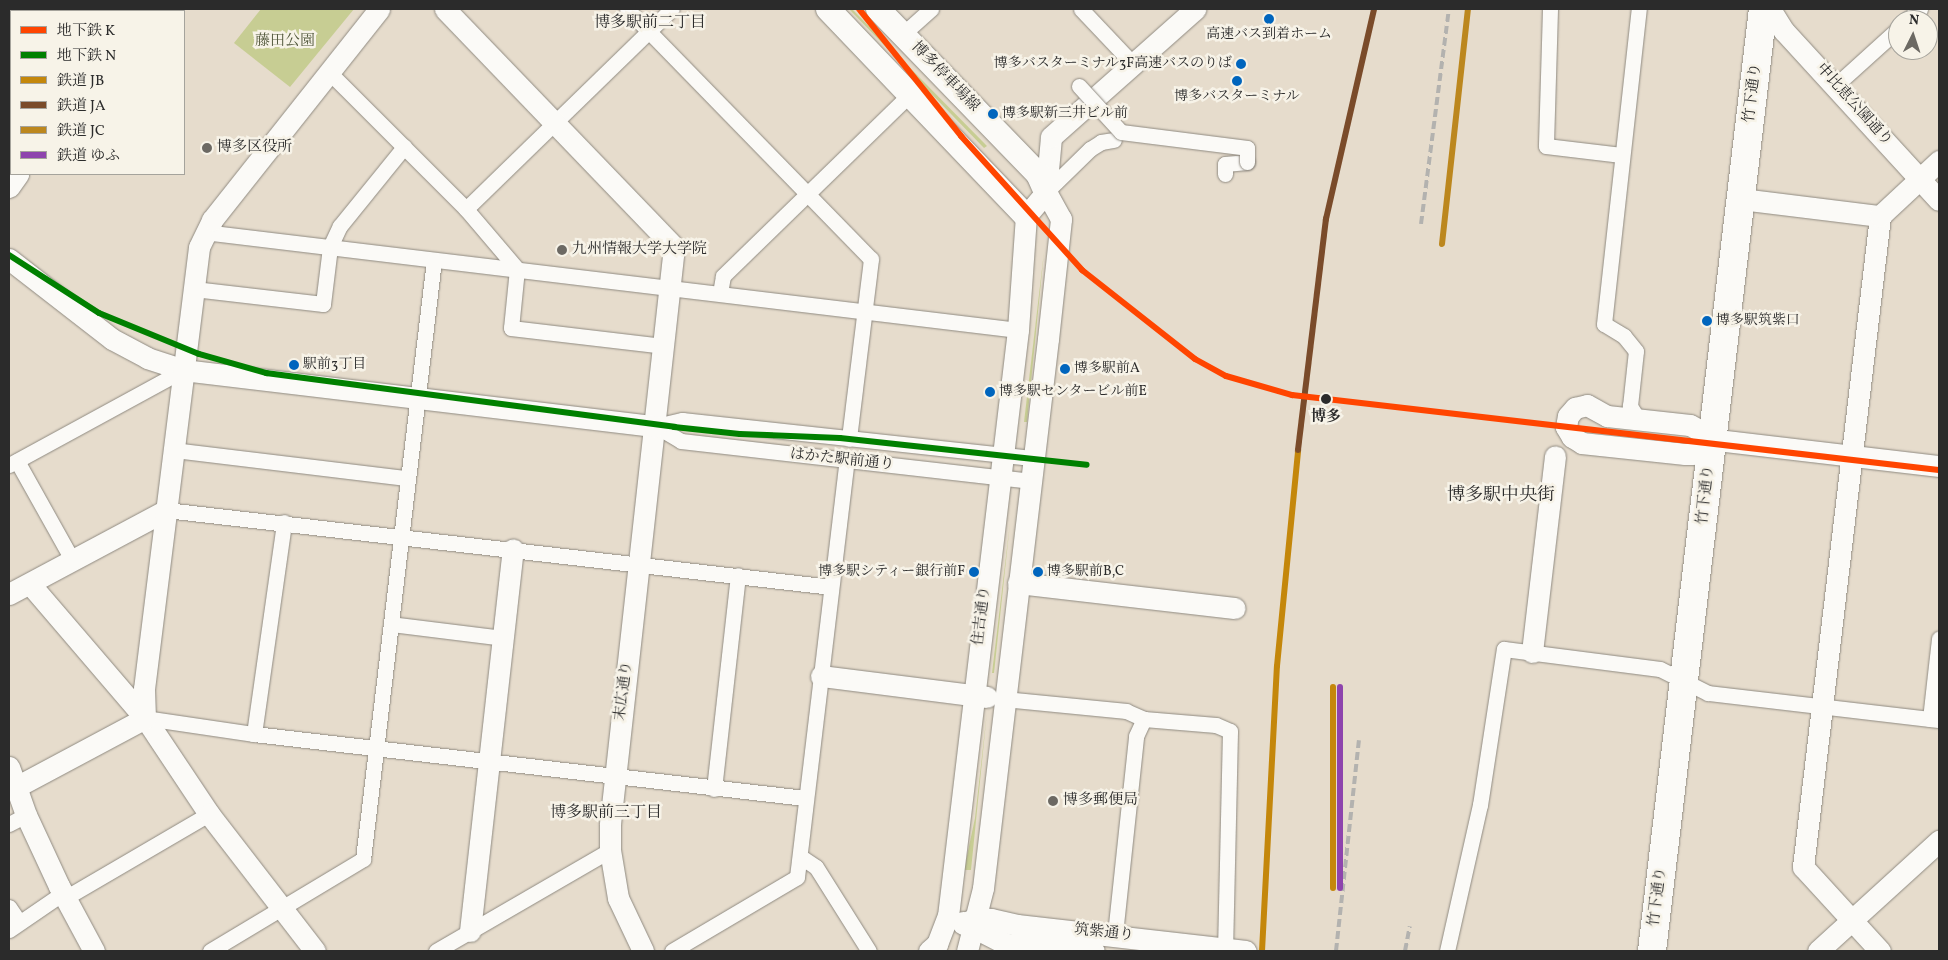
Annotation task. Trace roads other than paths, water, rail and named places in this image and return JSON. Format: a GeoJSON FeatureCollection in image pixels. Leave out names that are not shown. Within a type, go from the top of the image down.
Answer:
{"type":"FeatureCollection","features":[{"type":"Feature","properties":{"kind":"highway","name":"竹下通り"},"geometry":{"type":"LineString","coordinates":[[1652,951],[1763,9]]}},
{"type":"Feature","properties":{"kind":"main road"},"geometry":{"type":"LineString","coordinates":[[828,9],[911,93],[1026,216]]}},
{"type":"Feature","properties":{"kind":"main road","name":"博多停車場線"},"geometry":{"type":"LineString","coordinates":[[878,9],[1038,174],[1046,192]]}},
{"type":"Feature","properties":{"kind":"street"},"geometry":{"type":"LineString","coordinates":[[145,718],[144,688],[199,247],[204,232],[379,9]]}},
{"type":"Feature","properties":{"kind":"street","name":"末広通り"},"geometry":{"type":"LineString","coordinates":[[445,9],[674,246],[672,288],[614,776],[610,850],[618,898],[643,951]]}},
{"type":"Feature","properties":{"kind":"street"},"geometry":{"type":"LineString","coordinates":[[627,9],[871,259],[849,439]]}},
{"type":"Feature","properties":{"kind":"street"},"geometry":{"type":"LineString","coordinates":[[466,209],[672,9]]}},
{"type":"Feature","properties":{"kind":"street"},"geometry":{"type":"LineString","coordinates":[[903,34],[931,9]]}},
{"type":"Feature","properties":{"kind":"street"},"geometry":{"type":"LineString","coordinates":[[1081,9],[1133,64]]}},
{"type":"Feature","properties":{"kind":"street"},"geometry":{"type":"LineString","coordinates":[[1046,192],[1051,137],[1195,9]]}},
{"type":"Feature","properties":{"kind":"street"},"geometry":{"type":"LineString","coordinates":[[1550,9],[1546,146],[1621,155]]}},
{"type":"Feature","properties":{"kind":"street"},"geometry":{"type":"LineString","coordinates":[[1638,420],[1630,406],[1636,351],[1624,336],[1604,324],[1621,155],[1639,9]]}},
{"type":"Feature","properties":{"kind":"street","name":"中比恵公園通り"},"geometry":{"type":"LineString","coordinates":[[1770,9],[1784,31],[1836,85],[1939,200]]}},
{"type":"Feature","properties":{"kind":"street"},"geometry":{"type":"LineString","coordinates":[[1836,85],[1888,37]]}},
{"type":"Feature","properties":{"kind":"street"},"geometry":{"type":"LineString","coordinates":[[330,73],[466,209],[517,269],[511,328],[665,346]]}},
{"type":"Feature","properties":{"kind":"street"},"geometry":{"type":"LineString","coordinates":[[1079,86],[1118,141]]}},
{"type":"Feature","properties":{"kind":"street"},"geometry":{"type":"LineString","coordinates":[[720,293],[723,276],[911,93]]}},
{"type":"Feature","properties":{"kind":"street"},"geometry":{"type":"LineString","coordinates":[[1026,216],[1046,192],[1090,149],[1101,142],[1118,141],[1247,148],[1247,162],[1226,164],[1225,174]]}},
{"type":"Feature","properties":{"kind":"street"},"geometry":{"type":"LineString","coordinates":[[194,289],[323,304],[330,247],[340,226],[404,147]]}},
{"type":"Feature","properties":{"kind":"street"},"geometry":{"type":"LineString","coordinates":[[1880,951],[1803,867],[1880,216],[1939,161]]}},
{"type":"Feature","properties":{"kind":"street"},"geometry":{"type":"LineString","coordinates":[[9,187],[17,175]]}},
{"type":"Feature","properties":{"kind":"street","name":"住吉通り"},"geometry":{"type":"LineString","coordinates":[[967,951],[971,923],[983,888],[1018,583],[1032,482],[1061,219],[1046,192]]}},
{"type":"Feature","properties":{"kind":"street"},"geometry":{"type":"LineString","coordinates":[[1741,199],[1880,216]]}},
{"type":"Feature","properties":{"kind":"street","name":"住吉通り"},"geometry":{"type":"LineString","coordinates":[[933,948],[948,916],[1018,330],[1026,216]]}},
{"type":"Feature","properties":{"kind":"street"},"geometry":{"type":"LineString","coordinates":[[204,232],[865,310],[1018,330]]}},
{"type":"Feature","properties":{"kind":"street","name":"はかた駅前通り"},"geometry":{"type":"LineString","coordinates":[[9,259],[112,339],[148,358],[183,370],[656,426],[682,420],[1034,458]]}},
{"type":"Feature","properties":{"kind":"street"},"geometry":{"type":"LineString","coordinates":[[210,951],[363,859],[434,260]]}},
{"type":"Feature","properties":{"kind":"street"},"geometry":{"type":"LineString","coordinates":[[73,561],[13,463],[183,370]]}},
{"type":"Feature","properties":{"kind":"street"},"geometry":{"type":"LineString","coordinates":[[1711,439],[1693,454],[1685,454],[1582,443],[1572,437],[1566,427],[1568,416],[1575,408],[1587,405],[1607,416],[1690,425],[1711,439],[1939,466]]}},
{"type":"Feature","properties":{"kind":"street","name":"はかた駅前通り"},"geometry":{"type":"LineString","coordinates":[[656,426],[680,441],[1032,482]]}},
{"type":"Feature","properties":{"kind":"street"},"geometry":{"type":"LineString","coordinates":[[174,450],[408,478]]}},
{"type":"Feature","properties":{"kind":"street"},"geometry":{"type":"LineString","coordinates":[[1532,652],[1555,456]]}},
{"type":"Feature","properties":{"kind":"street"},"geometry":{"type":"LineString","coordinates":[[672,951],[797,876],[801,857],[806,798],[846,460]]}},
{"type":"Feature","properties":{"kind":"street"},"geometry":{"type":"LineString","coordinates":[[9,594],[166,510],[831,586]]}},
{"type":"Feature","properties":{"kind":"street"},"geometry":{"type":"LineString","coordinates":[[254,734],[284,522]]}},
{"type":"Feature","properties":{"kind":"street"},"geometry":{"type":"LineString","coordinates":[[470,931],[513,549]]}},
{"type":"Feature","properties":{"kind":"street"},"geometry":{"type":"LineString","coordinates":[[714,789],[738,575]]}},
{"type":"Feature","properties":{"kind":"street"},"geometry":{"type":"LineString","coordinates":[[1018,583],[1235,608]]}},
{"type":"Feature","properties":{"kind":"street"},"geometry":{"type":"LineString","coordinates":[[30,584],[145,718],[209,814],[284,908],[315,951]]}},
{"type":"Feature","properties":{"kind":"street"},"geometry":{"type":"LineString","coordinates":[[391,624],[503,638]]}},
{"type":"Feature","properties":{"kind":"street"},"geometry":{"type":"LineString","coordinates":[[1447,951],[1480,805],[1500,660],[1504,649],[1660,669],[1708,693],[1935,719],[1939,638]]}},
{"type":"Feature","properties":{"kind":"street"},"geometry":{"type":"LineString","coordinates":[[821,676],[973,696],[1126,711],[1144,719],[1216,725],[1230,732],[1232,950]]}},
{"type":"Feature","properties":{"kind":"street"},"geometry":{"type":"LineString","coordinates":[[16,787],[145,718],[254,734],[714,789],[806,798]]}},
{"type":"Feature","properties":{"kind":"street"},"geometry":{"type":"LineString","coordinates":[[1115,934],[1136,736],[1144,719]]}},
{"type":"Feature","properties":{"kind":"street"},"geometry":{"type":"LineString","coordinates":[[9,767],[16,787],[17,819],[64,896],[94,951]]}},
{"type":"Feature","properties":{"kind":"street"},"geometry":{"type":"LineString","coordinates":[[9,906],[14,926],[209,814]]}},
{"type":"Feature","properties":{"kind":"street"},"geometry":{"type":"LineString","coordinates":[[1818,951],[1939,841]]}},
{"type":"Feature","properties":{"kind":"street"},"geometry":{"type":"LineString","coordinates":[[436,951],[610,850]]}},
{"type":"Feature","properties":{"kind":"street"},"geometry":{"type":"LineString","coordinates":[[801,857],[816,867],[869,951]]}},
{"type":"Feature","properties":{"kind":"street"},"geometry":{"type":"LineString","coordinates":[[933,948],[971,923],[952,903],[951,888]]}},
{"type":"Feature","properties":{"kind":"street"},"geometry":{"type":"LineString","coordinates":[[983,888],[989,914],[1007,923]]}},
{"type":"Feature","properties":{"kind":"street","name":"筑紫通り"},"geometry":{"type":"LineString","coordinates":[[971,923],[1007,923],[1115,934],[1232,950]]}},
{"type":"Feature","properties":{"kind":"street","name":"筑紫通り"},"geometry":{"type":"LineString","coordinates":[[971,923],[1006,944],[1094,951]]}},
{"type":"Feature","properties":{"kind":"street"},"geometry":{"type":"LineString","coordinates":[[983,951],[1006,944]]}},
{"type":"Feature","properties":{"kind":"railway"},"geometry":{"type":"LineString","coordinates":[[1421,224],[1449,9]]}},
{"type":"Feature","properties":{"kind":"railway"},"geometry":{"type":"LineString","coordinates":[[1336,951],[1359,740]]}},
{"type":"Feature","properties":{"kind":"railway"},"geometry":{"type":"LineString","coordinates":[[1405,951],[1410,926]]}},
{"type":"Feature","properties":{"kind":"metro line","name":"K"},"geometry":{"type":"LineString","coordinates":[[859,9],[961,136],[1082,270],[1195,359],[1226,376],[1292,395],[1939,470]]}},
{"type":"Feature","properties":{"kind":"metro line","name":"N"},"geometry":{"type":"LineString","coordinates":[[9,255],[99,313],[199,354],[266,373],[674,427],[740,434],[840,438],[1087,465]]}},
{"type":"Feature","properties":{"kind":"rail line","name":"JA"},"geometry":{"type":"LineString","coordinates":[[1298,450],[1326,219],[1374,9]]}},
{"type":"Feature","properties":{"kind":"rail line","name":"JC"},"geometry":{"type":"LineString","coordinates":[[1442,244],[1468,9]]}},
{"type":"Feature","properties":{"kind":"rail line","name":"JB"},"geometry":{"type":"LineString","coordinates":[[1262,951],[1277,666],[1298,450]]}},
{"type":"Feature","properties":{"kind":"rail line","name":"JB"},"geometry":{"type":"LineString","coordinates":[[1333,687],[1333,888]]}},
{"type":"Feature","properties":{"kind":"rail line","name":"ゆふ"},"geometry":{"type":"LineString","coordinates":[[1340,687],[1340,888]]}},
{"type":"Feature","properties":{"kind":"place","name":"高速バス到着ホーム"},"geometry":{"type":"Point","coordinates":[1269,19]}},
{"type":"Feature","properties":{"kind":"place","name":"博多バスターミナル3F高速バスのりば"},"geometry":{"type":"Point","coordinates":[1241,64]}},
{"type":"Feature","properties":{"kind":"place","name":"博多バスターミナル"},"geometry":{"type":"Point","coordinates":[1237,81]}},
{"type":"Feature","properties":{"kind":"place","name":"博多駅新三井ビル前"},"geometry":{"type":"Point","coordinates":[993,114]}},
{"type":"Feature","properties":{"kind":"place","name":"博多区役所"},"geometry":{"type":"Point","coordinates":[207,148]}},
{"type":"Feature","properties":{"kind":"place","name":"九州情報大学大学院"},"geometry":{"type":"Point","coordinates":[562,250]}},
{"type":"Feature","properties":{"kind":"place","name":"博多駅筑紫口"},"geometry":{"type":"Point","coordinates":[1707,321]}},
{"type":"Feature","properties":{"kind":"place","name":"駅前3丁目"},"geometry":{"type":"Point","coordinates":[294,365]}},
{"type":"Feature","properties":{"kind":"place","name":"博多駅前A"},"geometry":{"type":"Point","coordinates":[1065,369]}},
{"type":"Feature","properties":{"kind":"place","name":"博多駅センタービル前E"},"geometry":{"type":"Point","coordinates":[990,392]}},
{"type":"Feature","properties":{"kind":"place","name":"博多"},"geometry":{"type":"Point","coordinates":[1326,399]}},
{"type":"Feature","properties":{"kind":"place","name":"博多駅シティー銀行前F"},"geometry":{"type":"Point","coordinates":[974,572]}},
{"type":"Feature","properties":{"kind":"place","name":"博多駅前B,C"},"geometry":{"type":"Point","coordinates":[1038,572]}},
{"type":"Feature","properties":{"kind":"place","name":"博多郵便局"},"geometry":{"type":"Point","coordinates":[1053,801]}},
{"type":"Feature","properties":{"kind":"district","name":"博多駅前二丁目"},"geometry":{"type":"Point","coordinates":[650,23]}},
{"type":"Feature","properties":{"kind":"district","name":"博多駅中央街"},"geometry":{"type":"Point","coordinates":[1501,496]}},
{"type":"Feature","properties":{"kind":"district","name":"博多駅前三丁目"},"geometry":{"type":"Point","coordinates":[606,813]}},
{"type":"Feature","properties":{"kind":"park label","name":"藤田公園"},"geometry":{"type":"Point","coordinates":[285,42]}}]}
